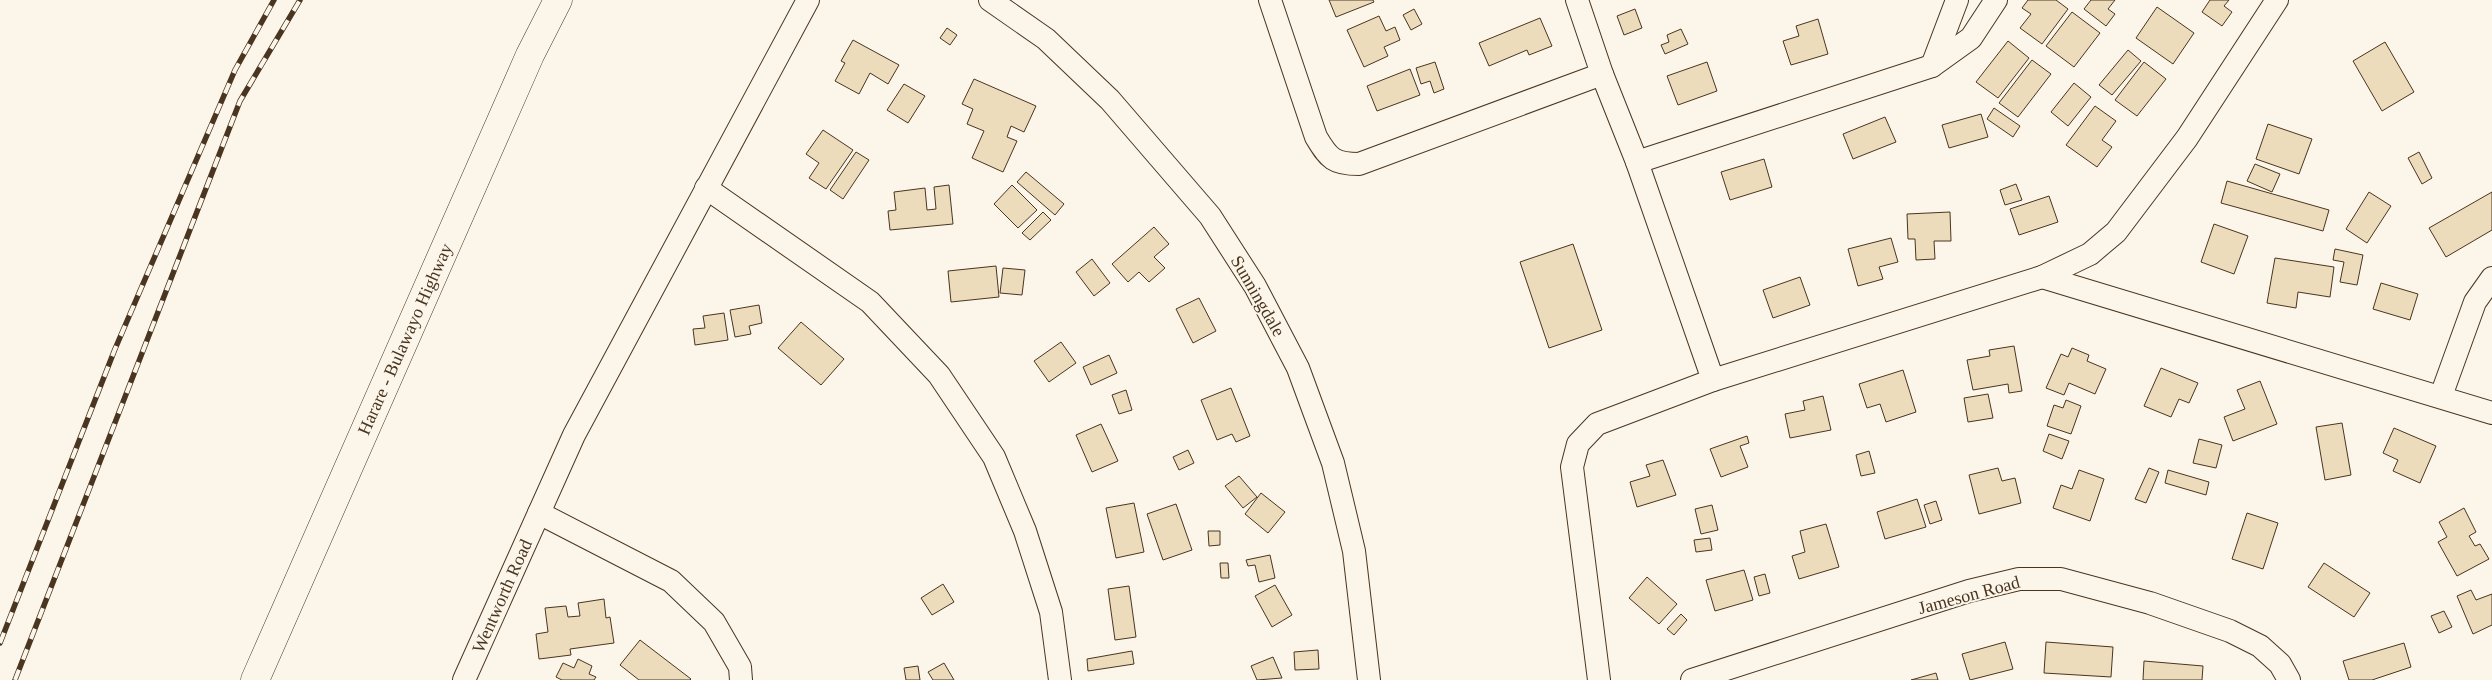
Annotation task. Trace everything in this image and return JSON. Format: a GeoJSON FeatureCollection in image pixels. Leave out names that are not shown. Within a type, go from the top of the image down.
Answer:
{"type":"FeatureCollection","features":[{"type":"Feature","properties":{"kind":"highway","name":"Harare - Bulawayo Highway"},"geometry":{"type":"LineString","coordinates":[[256,680],[530,55],[558,0]]}},
{"type":"Feature","properties":{"kind":"street","name":"Wentworth Road"},"geometry":{"type":"LineString","coordinates":[[464,680],[574,435],[808,0]]}},
{"type":"Feature","properties":{"kind":"street","name":"Sunningdale"},"geometry":{"type":"LineString","coordinates":[[990,0],[1046,39],[1110,100],[1210,216],[1255,286],[1298,368],[1333,463],[1354,550],[1369,680]]}},
{"type":"Feature","properties":{"kind":"street"},"geometry":{"type":"LineString","coordinates":[[1270,0],[1316,137],[1327,155],[1341,164],[1359,164],[1602,74]]}},
{"type":"Feature","properties":{"kind":"street"},"geometry":{"type":"LineString","coordinates":[[1577,0],[1602,74],[1637,162],[1713,380]]}},
{"type":"Feature","properties":{"kind":"street"},"geometry":{"type":"LineString","coordinates":[[1932,66],[1957,0]]}},
{"type":"Feature","properties":{"kind":"street"},"geometry":{"type":"LineString","coordinates":[[1637,162],[1932,66],[1971,38],[1996,0]]}},
{"type":"Feature","properties":{"kind":"street"},"geometry":{"type":"LineString","coordinates":[[1599,680],[1572,467],[1578,444],[1597,424],[1713,380],[2042,277],[2090,254],[2116,232],[2187,138],[2276,0]]}},
{"type":"Feature","properties":{"kind":"street"},"geometry":{"type":"LineString","coordinates":[[706,188],[870,302],[938,375],[994,457],[1026,531],[1051,612],[1060,680]]}},
{"type":"Feature","properties":{"kind":"street"},"geometry":{"type":"LineString","coordinates":[[2042,277],[2441,396],[2492,414]]}},
{"type":"Feature","properties":{"kind":"street"},"geometry":{"type":"LineString","coordinates":[[2441,396],[2475,302],[2492,278]]}},
{"type":"Feature","properties":{"kind":"street"},"geometry":{"type":"LineString","coordinates":[[539,513],[671,581],[714,622],[740,667],[741,680]]}},
{"type":"Feature","properties":{"kind":"street","name":"Jameson Road"},"geometry":{"type":"LineString","coordinates":[[1692,680],[1969,592],[2019,579],[2061,579],[2141,601],[2230,631],[2260,646],[2280,664],[2289,680]]}},
{"type":"Feature","properties":{"kind":"building"},"geometry":{"type":"Polygon","coordinates":[[[1329,0],[1373,0],[1374,2],[1336,17],[1329,0]]]}},
{"type":"Feature","properties":{"kind":"building"},"geometry":{"type":"Polygon","coordinates":[[[2028,0],[2056,0],[2068,9],[2042,44],[2020,28],[2031,14],[2022,8],[2028,0]]]}},
{"type":"Feature","properties":{"kind":"building"},"geometry":{"type":"Polygon","coordinates":[[[2091,0],[2115,0],[2108,9],[2115,14],[2106,26],[2084,9],[2091,0]]]}},
{"type":"Feature","properties":{"kind":"building"},"geometry":{"type":"Polygon","coordinates":[[[2210,0],[2229,0],[2224,6],[2232,12],[2222,26],[2202,12],[2210,0]]]}},
{"type":"Feature","properties":{"kind":"building"},"geometry":{"type":"Polygon","coordinates":[[[2157,7],[2194,33],[2173,64],[2136,38],[2157,7]]]}},
{"type":"Feature","properties":{"kind":"building"},"geometry":{"type":"Polygon","coordinates":[[[1414,9],[1422,24],[1411,30],[1403,15],[1414,9]]]}},
{"type":"Feature","properties":{"kind":"building"},"geometry":{"type":"Polygon","coordinates":[[[1635,9],[1642,28],[1624,35],[1617,16],[1635,9]]]}},
{"type":"Feature","properties":{"kind":"building"},"geometry":{"type":"Polygon","coordinates":[[[2072,12],[2100,33],[2074,67],[2046,46],[2072,12]]]}},
{"type":"Feature","properties":{"kind":"building"},"geometry":{"type":"Polygon","coordinates":[[[1379,16],[1386,31],[1395,27],[1400,40],[1384,47],[1388,56],[1364,67],[1347,30],[1379,16]]]}},
{"type":"Feature","properties":{"kind":"building"},"geometry":{"type":"Polygon","coordinates":[[[1540,18],[1552,46],[1529,55],[1527,50],[1489,66],[1479,43],[1540,18]]]}},
{"type":"Feature","properties":{"kind":"building"},"geometry":{"type":"Polygon","coordinates":[[[1818,19],[1828,54],[1791,65],[1783,41],[1799,36],[1796,26],[1818,19]]]}},
{"type":"Feature","properties":{"kind":"building"},"geometry":{"type":"Polygon","coordinates":[[[947,28],[957,35],[950,45],[940,38],[947,28]]]}},
{"type":"Feature","properties":{"kind":"building"},"geometry":{"type":"Polygon","coordinates":[[[1681,29],[1688,44],[1665,54],[1661,45],[1669,42],[1667,35],[1681,29]]]}},
{"type":"Feature","properties":{"kind":"building"},"geometry":{"type":"Polygon","coordinates":[[[853,40],[899,65],[888,84],[870,73],[859,94],[835,81],[845,63],[841,61],[853,40]]]}},
{"type":"Feature","properties":{"kind":"building"},"geometry":{"type":"Polygon","coordinates":[[[2008,41],[2029,58],[1998,98],[1976,82],[2008,41]]]}},
{"type":"Feature","properties":{"kind":"building"},"geometry":{"type":"Polygon","coordinates":[[[2385,42],[2414,92],[2382,111],[2353,61],[2385,42]]]}},
{"type":"Feature","properties":{"kind":"building"},"geometry":{"type":"Polygon","coordinates":[[[2128,50],[2141,61],[2112,95],[2099,85],[2128,50]]]}},
{"type":"Feature","properties":{"kind":"building"},"geometry":{"type":"Polygon","coordinates":[[[2032,60],[2051,74],[2018,117],[1999,103],[2032,60]]]}},
{"type":"Feature","properties":{"kind":"building"},"geometry":{"type":"Polygon","coordinates":[[[1435,62],[1444,89],[1434,93],[1430,81],[1421,84],[1416,68],[1435,62]]]}},
{"type":"Feature","properties":{"kind":"building"},"geometry":{"type":"Polygon","coordinates":[[[1707,62],[1717,91],[1678,105],[1667,76],[1707,62]]]}},
{"type":"Feature","properties":{"kind":"building"},"geometry":{"type":"Polygon","coordinates":[[[2144,62],[2166,79],[2137,116],[2115,100],[2144,62]]]}},
{"type":"Feature","properties":{"kind":"building"},"geometry":{"type":"Polygon","coordinates":[[[1410,69],[1420,95],[1377,111],[1367,86],[1410,69]]]}},
{"type":"Feature","properties":{"kind":"building"},"geometry":{"type":"Polygon","coordinates":[[[974,79],[1036,106],[1024,132],[1011,126],[1007,137],[1017,141],[1003,172],[972,158],[984,131],[967,124],[973,109],[962,104],[974,79]]]}},
{"type":"Feature","properties":{"kind":"building"},"geometry":{"type":"Polygon","coordinates":[[[2074,83],[2091,97],[2068,126],[2051,112],[2074,83]]]}},
{"type":"Feature","properties":{"kind":"building"},"geometry":{"type":"Polygon","coordinates":[[[904,84],[925,96],[908,123],[887,110],[904,84]]]}},
{"type":"Feature","properties":{"kind":"building"},"geometry":{"type":"Polygon","coordinates":[[[2095,106],[2116,121],[2102,140],[2112,147],[2097,167],[2066,145],[2095,106]]]}},
{"type":"Feature","properties":{"kind":"building"},"geometry":{"type":"Polygon","coordinates":[[[1994,108],[2020,126],[2013,137],[1987,119],[1994,108]]]}},
{"type":"Feature","properties":{"kind":"building"},"geometry":{"type":"Polygon","coordinates":[[[1981,114],[1988,137],[1949,148],[1942,125],[1981,114]]]}},
{"type":"Feature","properties":{"kind":"building"},"geometry":{"type":"Polygon","coordinates":[[[1885,117],[1896,142],[1853,159],[1843,134],[1885,117]]]}},
{"type":"Feature","properties":{"kind":"building"},"geometry":{"type":"Polygon","coordinates":[[[2268,124],[2312,139],[2299,174],[2256,159],[2268,124]]]}},
{"type":"Feature","properties":{"kind":"building"},"geometry":{"type":"Polygon","coordinates":[[[823,130],[853,150],[826,189],[809,178],[819,163],[806,154],[823,130]]]}},
{"type":"Feature","properties":{"kind":"building"},"geometry":{"type":"Polygon","coordinates":[[[856,152],[869,160],[843,199],[830,190],[856,152]]]}},
{"type":"Feature","properties":{"kind":"building"},"geometry":{"type":"Polygon","coordinates":[[[2419,152],[2432,178],[2422,184],[2408,158],[2419,152]]]}},
{"type":"Feature","properties":{"kind":"building"},"geometry":{"type":"Polygon","coordinates":[[[1764,159],[1772,187],[1730,200],[1721,172],[1764,159]]]}},
{"type":"Feature","properties":{"kind":"building"},"geometry":{"type":"Polygon","coordinates":[[[2255,164],[2280,174],[2272,192],[2247,181],[2255,164]]]}},
{"type":"Feature","properties":{"kind":"building"},"geometry":{"type":"Polygon","coordinates":[[[1026,172],[1064,204],[1055,215],[1017,182],[1026,172]]]}},
{"type":"Feature","properties":{"kind":"building"},"geometry":{"type":"Polygon","coordinates":[[[2227,181],[2329,210],[2323,231],[2221,203],[2227,181]]]}},
{"type":"Feature","properties":{"kind":"building"},"geometry":{"type":"Polygon","coordinates":[[[2016,184],[2022,200],[2005,205],[2000,190],[2016,184]]]}},
{"type":"Feature","properties":{"kind":"building"},"geometry":{"type":"Polygon","coordinates":[[[949,185],[953,224],[890,230],[888,211],[896,210],[894,192],[925,188],[927,210],[936,209],[934,187],[949,185]]]}},
{"type":"Feature","properties":{"kind":"building"},"geometry":{"type":"Polygon","coordinates":[[[1012,185],[1037,210],[1018,228],[994,204],[1012,185]]]}},
{"type":"Feature","properties":{"kind":"building"},"geometry":{"type":"Polygon","coordinates":[[[2369,192],[2391,206],[2367,243],[2346,229],[2369,192]]]}},
{"type":"Feature","properties":{"kind":"building"},"geometry":{"type":"Polygon","coordinates":[[[2492,192],[2492,230],[2446,257],[2429,228],[2492,192]]]}},
{"type":"Feature","properties":{"kind":"building"},"geometry":{"type":"Polygon","coordinates":[[[2049,196],[2058,222],[2019,235],[2010,209],[2049,196]]]}},
{"type":"Feature","properties":{"kind":"building"},"geometry":{"type":"Polygon","coordinates":[[[1043,212],[1051,220],[1030,240],[1022,233],[1043,212]]]}},
{"type":"Feature","properties":{"kind":"building"},"geometry":{"type":"Polygon","coordinates":[[[1950,212],[1951,241],[1934,241],[1935,259],[1916,260],[1915,239],[1908,239],[1907,214],[1950,212]]]}},
{"type":"Feature","properties":{"kind":"building"},"geometry":{"type":"Polygon","coordinates":[[[2214,224],[2248,236],[2234,274],[2201,262],[2214,224]]]}},
{"type":"Feature","properties":{"kind":"building"},"geometry":{"type":"Polygon","coordinates":[[[1154,227],[1169,244],[1154,257],[1165,268],[1149,282],[1139,272],[1128,282],[1112,264],[1154,227]]]}},
{"type":"Feature","properties":{"kind":"building"},"geometry":{"type":"Polygon","coordinates":[[[1891,238],[1898,262],[1879,267],[1883,279],[1858,286],[1848,249],[1891,238]]]}},
{"type":"Feature","properties":{"kind":"building"},"geometry":{"type":"Polygon","coordinates":[[[1573,244],[1602,330],[1549,348],[1520,262],[1573,244]]]}},
{"type":"Feature","properties":{"kind":"building"},"geometry":{"type":"Polygon","coordinates":[[[2335,249],[2363,255],[2357,285],[2340,282],[2344,262],[2333,260],[2335,249]]]}},
{"type":"Feature","properties":{"kind":"building"},"geometry":{"type":"Polygon","coordinates":[[[2275,258],[2334,267],[2330,297],[2298,292],[2296,308],[2267,303],[2275,258]]]}},
{"type":"Feature","properties":{"kind":"building"},"geometry":{"type":"Polygon","coordinates":[[[1092,259],[1110,283],[1094,296],[1076,272],[1092,259]]]}},
{"type":"Feature","properties":{"kind":"building"},"geometry":{"type":"Polygon","coordinates":[[[996,266],[999,297],[951,302],[948,271],[996,266]]]}},
{"type":"Feature","properties":{"kind":"building"},"geometry":{"type":"Polygon","coordinates":[[[1003,268],[1025,270],[1022,295],[1000,293],[1003,268]]]}},
{"type":"Feature","properties":{"kind":"building"},"geometry":{"type":"Polygon","coordinates":[[[1800,277],[1810,305],[1773,318],[1763,290],[1800,277]]]}},
{"type":"Feature","properties":{"kind":"building"},"geometry":{"type":"Polygon","coordinates":[[[2381,283],[2418,294],[2410,320],[2373,309],[2381,283]]]}},
{"type":"Feature","properties":{"kind":"building"},"geometry":{"type":"Polygon","coordinates":[[[1199,298],[1216,331],[1193,343],[1176,309],[1199,298]]]}},
{"type":"Feature","properties":{"kind":"building"},"geometry":{"type":"Polygon","coordinates":[[[759,305],[762,323],[749,326],[751,334],[735,337],[730,310],[759,305]]]}},
{"type":"Feature","properties":{"kind":"building"},"geometry":{"type":"Polygon","coordinates":[[[724,313],[728,340],[695,345],[693,329],[705,328],[703,316],[724,313]]]}},
{"type":"Feature","properties":{"kind":"building"},"geometry":{"type":"Polygon","coordinates":[[[801,322],[844,359],[821,385],[778,348],[801,322]]]}},
{"type":"Feature","properties":{"kind":"building"},"geometry":{"type":"Polygon","coordinates":[[[1061,342],[1076,363],[1049,382],[1034,361],[1061,342]]]}},
{"type":"Feature","properties":{"kind":"building"},"geometry":{"type":"Polygon","coordinates":[[[2014,346],[2022,391],[2009,393],[2008,384],[1973,390],[1967,360],[1990,356],[1989,350],[2014,346]]]}},
{"type":"Feature","properties":{"kind":"building"},"geometry":{"type":"Polygon","coordinates":[[[2072,348],[2089,355],[2087,361],[2106,369],[2095,394],[2069,383],[2064,395],[2046,388],[2061,354],[2068,357],[2072,348]]]}},
{"type":"Feature","properties":{"kind":"building"},"geometry":{"type":"Polygon","coordinates":[[[1109,355],[1117,373],[1091,385],[1083,367],[1109,355]]]}},
{"type":"Feature","properties":{"kind":"building"},"geometry":{"type":"Polygon","coordinates":[[[2161,368],[2198,383],[2189,403],[2179,399],[2171,417],[2144,406],[2161,368]]]}},
{"type":"Feature","properties":{"kind":"building"},"geometry":{"type":"Polygon","coordinates":[[[1903,370],[1916,412],[1886,422],[1880,404],[1867,408],[1859,384],[1903,370]]]}},
{"type":"Feature","properties":{"kind":"building"},"geometry":{"type":"Polygon","coordinates":[[[2260,381],[2277,424],[2233,441],[2224,417],[2245,409],[2237,390],[2260,381]]]}},
{"type":"Feature","properties":{"kind":"building"},"geometry":{"type":"Polygon","coordinates":[[[1231,388],[1250,436],[1236,442],[1232,434],[1217,440],[1201,400],[1231,388]]]}},
{"type":"Feature","properties":{"kind":"building"},"geometry":{"type":"Polygon","coordinates":[[[1126,390],[1132,410],[1119,414],[1112,395],[1126,390]]]}},
{"type":"Feature","properties":{"kind":"building"},"geometry":{"type":"Polygon","coordinates":[[[1988,394],[1993,418],[1968,422],[1964,398],[1988,394]]]}},
{"type":"Feature","properties":{"kind":"building"},"geometry":{"type":"Polygon","coordinates":[[[1823,396],[1831,430],[1790,438],[1785,414],[1805,410],[1803,401],[1823,396]]]}},
{"type":"Feature","properties":{"kind":"building"},"geometry":{"type":"Polygon","coordinates":[[[2066,400],[2081,406],[2071,434],[2047,426],[2054,405],[2063,408],[2066,400]]]}},
{"type":"Feature","properties":{"kind":"building"},"geometry":{"type":"Polygon","coordinates":[[[2342,423],[2351,475],[2325,480],[2316,427],[2342,423]]]}},
{"type":"Feature","properties":{"kind":"building"},"geometry":{"type":"Polygon","coordinates":[[[1101,424],[1118,461],[1092,472],[1076,435],[1101,424]]]}},
{"type":"Feature","properties":{"kind":"building"},"geometry":{"type":"Polygon","coordinates":[[[2394,428],[2436,446],[2420,483],[2393,471],[2398,460],[2383,453],[2394,428]]]}},
{"type":"Feature","properties":{"kind":"building"},"geometry":{"type":"Polygon","coordinates":[[[2049,434],[2069,441],[2062,459],[2043,451],[2049,434]]]}},
{"type":"Feature","properties":{"kind":"building"},"geometry":{"type":"Polygon","coordinates":[[[1747,436],[1749,443],[1740,446],[1748,467],[1721,477],[1710,449],[1747,436]]]}},
{"type":"Feature","properties":{"kind":"building"},"geometry":{"type":"Polygon","coordinates":[[[2199,439],[2222,445],[2216,468],[2193,463],[2199,439]]]}},
{"type":"Feature","properties":{"kind":"building"},"geometry":{"type":"Polygon","coordinates":[[[1188,450],[1194,463],[1179,470],[1173,457],[1188,450]]]}},
{"type":"Feature","properties":{"kind":"building"},"geometry":{"type":"Polygon","coordinates":[[[1869,451],[1875,473],[1861,476],[1856,455],[1869,451]]]}},
{"type":"Feature","properties":{"kind":"building"},"geometry":{"type":"Polygon","coordinates":[[[1663,460],[1676,495],[1637,507],[1630,482],[1650,476],[1646,465],[1663,460]]]}},
{"type":"Feature","properties":{"kind":"building"},"geometry":{"type":"Polygon","coordinates":[[[1998,468],[2002,481],[2015,478],[2021,503],[1979,514],[1969,475],[1998,468]]]}},
{"type":"Feature","properties":{"kind":"building"},"geometry":{"type":"Polygon","coordinates":[[[2149,468],[2159,472],[2146,503],[2135,499],[2149,468]]]}},
{"type":"Feature","properties":{"kind":"building"},"geometry":{"type":"Polygon","coordinates":[[[2079,470],[2104,479],[2090,521],[2053,508],[2061,485],[2072,489],[2079,470]]]}},
{"type":"Feature","properties":{"kind":"building"},"geometry":{"type":"Polygon","coordinates":[[[2168,470],[2209,482],[2206,495],[2165,483],[2168,470]]]}},
{"type":"Feature","properties":{"kind":"building"},"geometry":{"type":"Polygon","coordinates":[[[1239,476],[1257,497],[1243,508],[1225,486],[1239,476]]]}},
{"type":"Feature","properties":{"kind":"building"},"geometry":{"type":"Polygon","coordinates":[[[1261,493],[1285,512],[1268,533],[1245,514],[1261,493]]]}},
{"type":"Feature","properties":{"kind":"building"},"geometry":{"type":"Polygon","coordinates":[[[1917,499],[1926,527],[1885,539],[1877,512],[1917,499]]]}},
{"type":"Feature","properties":{"kind":"building"},"geometry":{"type":"Polygon","coordinates":[[[1936,501],[1942,520],[1930,524],[1924,505],[1936,501]]]}},
{"type":"Feature","properties":{"kind":"building"},"geometry":{"type":"Polygon","coordinates":[[[1134,503],[1144,552],[1116,558],[1106,508],[1134,503]]]}},
{"type":"Feature","properties":{"kind":"building"},"geometry":{"type":"Polygon","coordinates":[[[1176,504],[1192,550],[1163,560],[1147,514],[1176,504]]]}},
{"type":"Feature","properties":{"kind":"building"},"geometry":{"type":"Polygon","coordinates":[[[1712,505],[1718,530],[1701,534],[1695,509],[1712,505]]]}},
{"type":"Feature","properties":{"kind":"building"},"geometry":{"type":"Polygon","coordinates":[[[2464,508],[2476,532],[2469,536],[2475,546],[2480,544],[2489,559],[2457,576],[2438,542],[2447,537],[2439,522],[2464,508]]]}},
{"type":"Feature","properties":{"kind":"building"},"geometry":{"type":"Polygon","coordinates":[[[2247,513],[2278,523],[2263,569],[2232,559],[2247,513]]]}},
{"type":"Feature","properties":{"kind":"building"},"geometry":{"type":"Polygon","coordinates":[[[1826,524],[1839,567],[1799,579],[1792,556],[1805,552],[1800,531],[1826,524]]]}},
{"type":"Feature","properties":{"kind":"building"},"geometry":{"type":"Polygon","coordinates":[[[1208,531],[1220,531],[1220,545],[1209,546],[1208,531]]]}},
{"type":"Feature","properties":{"kind":"building"},"geometry":{"type":"Polygon","coordinates":[[[1710,538],[1712,550],[1696,552],[1694,540],[1710,538]]]}},
{"type":"Feature","properties":{"kind":"building"},"geometry":{"type":"Polygon","coordinates":[[[1270,555],[1275,578],[1259,582],[1255,565],[1248,566],[1246,560],[1270,555]]]}},
{"type":"Feature","properties":{"kind":"building"},"geometry":{"type":"Polygon","coordinates":[[[1220,563],[1228,563],[1229,578],[1221,578],[1220,563]]]}},
{"type":"Feature","properties":{"kind":"building"},"geometry":{"type":"Polygon","coordinates":[[[2324,563],[2370,593],[2354,617],[2308,587],[2324,563]]]}},
{"type":"Feature","properties":{"kind":"building"},"geometry":{"type":"Polygon","coordinates":[[[1744,570],[1753,600],[1715,611],[1706,580],[1744,570]]]}},
{"type":"Feature","properties":{"kind":"building"},"geometry":{"type":"Polygon","coordinates":[[[1765,574],[1770,593],[1759,596],[1754,577],[1765,574]]]}},
{"type":"Feature","properties":{"kind":"building"},"geometry":{"type":"Polygon","coordinates":[[[1647,577],[1677,604],[1659,624],[1629,598],[1647,577]]]}},
{"type":"Feature","properties":{"kind":"building"},"geometry":{"type":"Polygon","coordinates":[[[943,584],[954,602],[932,615],[921,598],[943,584]]]}},
{"type":"Feature","properties":{"kind":"building"},"geometry":{"type":"Polygon","coordinates":[[[1275,585],[1292,615],[1272,627],[1255,596],[1275,585]]]}},
{"type":"Feature","properties":{"kind":"building"},"geometry":{"type":"Polygon","coordinates":[[[1129,586],[1136,637],[1115,640],[1108,589],[1129,586]]]}},
{"type":"Feature","properties":{"kind":"building"},"geometry":{"type":"Polygon","coordinates":[[[2471,590],[2476,600],[2492,594],[2492,625],[2473,634],[2457,596],[2471,590]]]}},
{"type":"Feature","properties":{"kind":"building"},"geometry":{"type":"Polygon","coordinates":[[[604,599],[606,618],[610,617],[614,643],[570,649],[571,655],[539,659],[536,634],[548,632],[545,608],[566,606],[568,617],[580,616],[578,603],[604,599]]]}},
{"type":"Feature","properties":{"kind":"building"},"geometry":{"type":"Polygon","coordinates":[[[2444,611],[2452,627],[2439,633],[2431,616],[2444,611]]]}},
{"type":"Feature","properties":{"kind":"building"},"geometry":{"type":"Polygon","coordinates":[[[1681,614],[1687,620],[1674,635],[1667,629],[1681,614]]]}},
{"type":"Feature","properties":{"kind":"building"},"geometry":{"type":"Polygon","coordinates":[[[640,640],[691,679],[639,680],[620,665],[640,640]]]}},
{"type":"Feature","properties":{"kind":"building"},"geometry":{"type":"Polygon","coordinates":[[[2005,642],[2013,669],[1970,680],[1962,654],[2005,642]]]}},
{"type":"Feature","properties":{"kind":"building"},"geometry":{"type":"Polygon","coordinates":[[[2046,642],[2113,647],[2111,677],[2044,673],[2046,642]]]}},
{"type":"Feature","properties":{"kind":"building"},"geometry":{"type":"Polygon","coordinates":[[[2404,643],[2411,667],[2372,680],[2349,680],[2343,661],[2404,643]]]}},
{"type":"Feature","properties":{"kind":"building"},"geometry":{"type":"Polygon","coordinates":[[[1318,650],[1319,669],[1295,670],[1294,652],[1318,650]]]}},
{"type":"Feature","properties":{"kind":"building"},"geometry":{"type":"Polygon","coordinates":[[[1132,651],[1134,664],[1088,671],[1087,659],[1132,651]]]}},
{"type":"Feature","properties":{"kind":"building"},"geometry":{"type":"Polygon","coordinates":[[[1273,657],[1282,678],[1257,680],[1251,666],[1273,657]]]}},
{"type":"Feature","properties":{"kind":"building"},"geometry":{"type":"Polygon","coordinates":[[[578,659],[592,666],[589,674],[596,677],[594,680],[562,680],[556,677],[563,663],[574,668],[578,659]]]}},
{"type":"Feature","properties":{"kind":"building"},"geometry":{"type":"Polygon","coordinates":[[[2144,661],[2203,666],[2202,680],[2143,680],[2144,661]]]}},
{"type":"Feature","properties":{"kind":"building"},"geometry":{"type":"Polygon","coordinates":[[[944,663],[954,680],[933,680],[928,672],[944,663]]]}},
{"type":"Feature","properties":{"kind":"building"},"geometry":{"type":"Polygon","coordinates":[[[918,666],[920,680],[906,680],[904,668],[918,666]]]}},
{"type":"Feature","properties":{"kind":"building"},"geometry":{"type":"Polygon","coordinates":[[[1936,673],[1938,680],[1911,680],[1936,673]]]}},
{"type":"Feature","properties":{"kind":"railway"},"geometry":{"type":"LineString","coordinates":[[0,643],[115,349],[235,70],[274,0]]}},
{"type":"Feature","properties":{"kind":"railway"},"geometry":{"type":"LineString","coordinates":[[15,680],[240,101],[300,0]]}}]}
